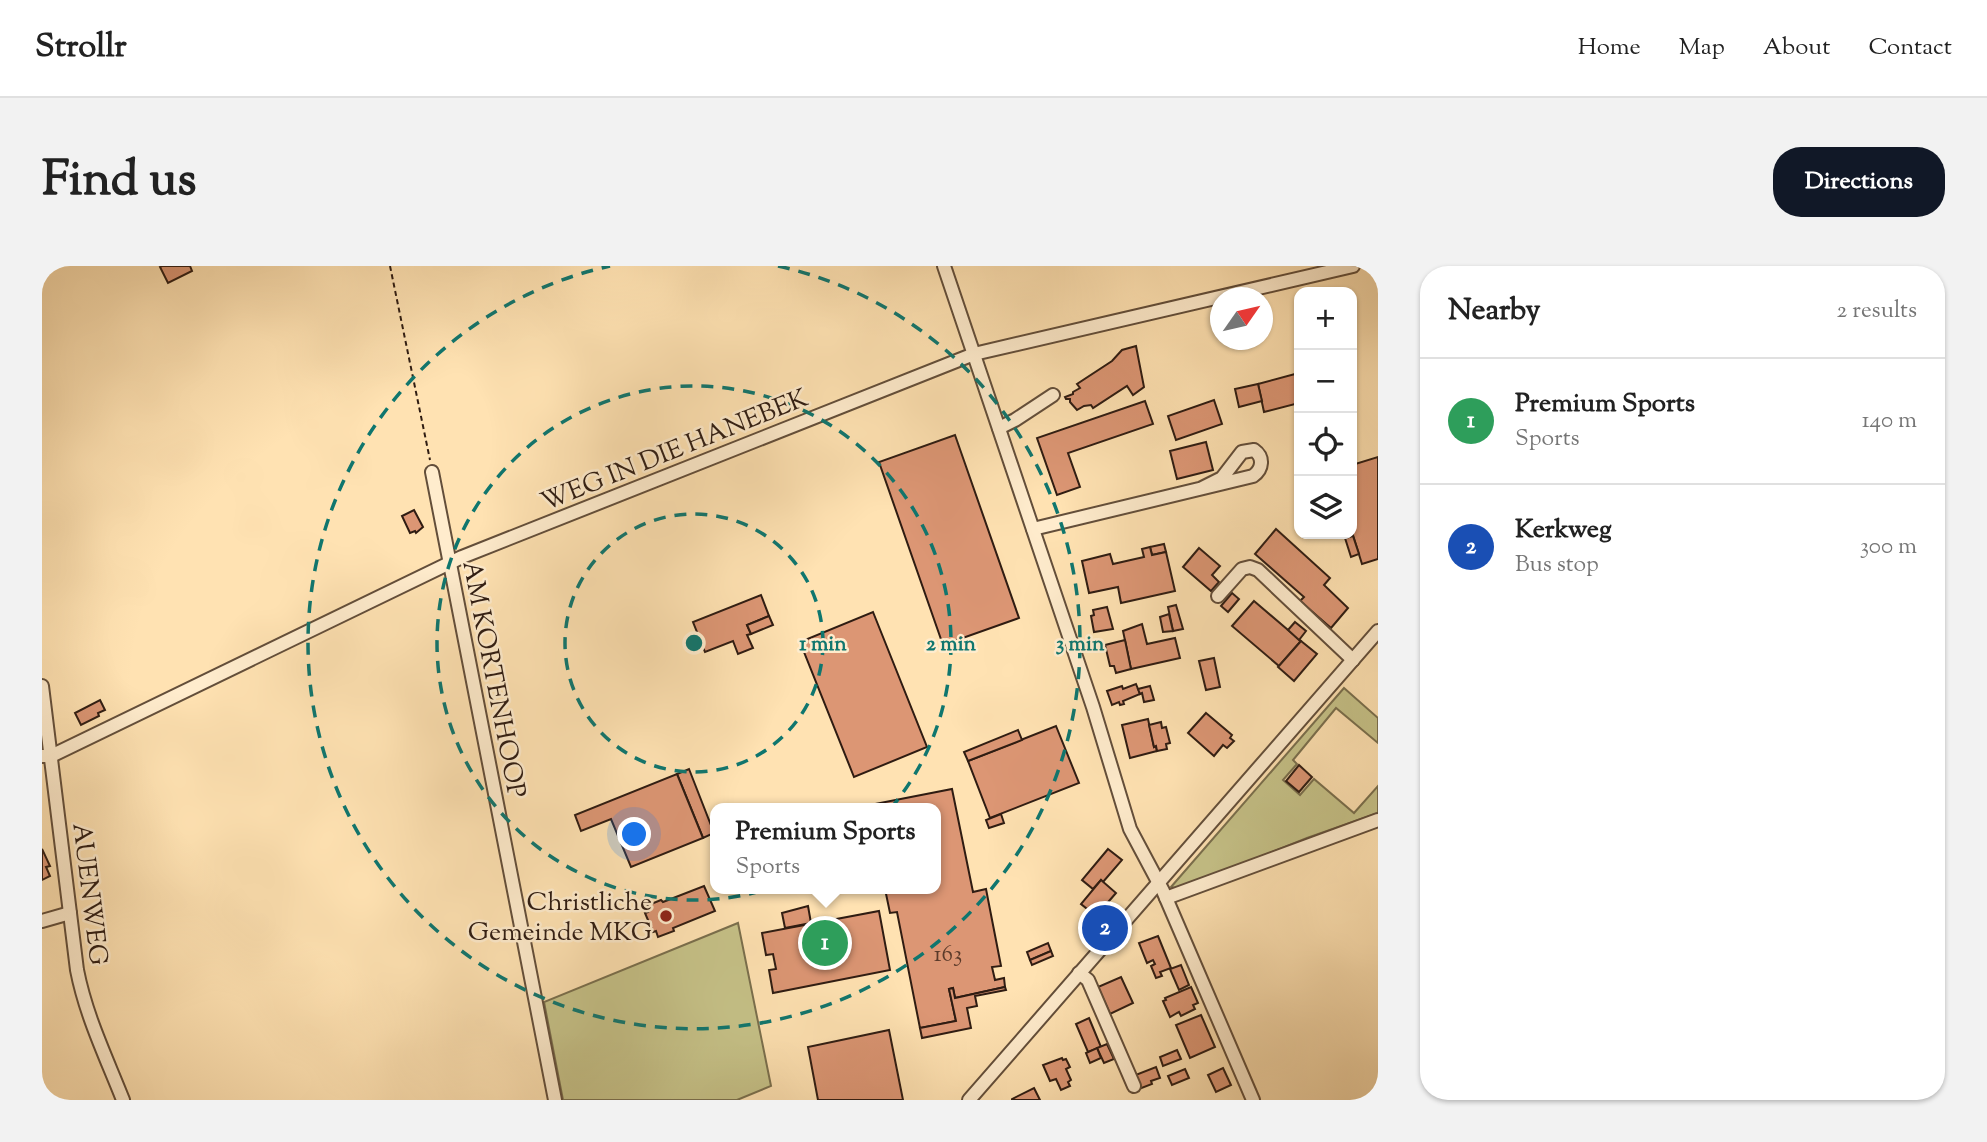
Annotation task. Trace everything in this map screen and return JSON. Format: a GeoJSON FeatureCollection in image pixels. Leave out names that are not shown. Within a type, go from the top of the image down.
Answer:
{"type":"FeatureCollection","features":[{"type":"Feature","properties":{"kind":"street"},"geometry":{"type":"LineString","coordinates":[[944,266],[1093,707],[1130,829],[1159,882],[1253,1100]]}},
{"type":"Feature","properties":{"kind":"street","name":"WEG IN DIE HANEBEK"},"geometry":{"type":"LineString","coordinates":[[46,756],[449,564],[974,354],[1353,266]]}},
{"type":"Feature","properties":{"kind":"street"},"geometry":{"type":"LineString","coordinates":[[999,428],[1053,395]]}},
{"type":"Feature","properties":{"kind":"street","name":"AM KORTENHOOP"},"geometry":{"type":"LineString","coordinates":[[432,471],[555,1100]]}},
{"type":"Feature","properties":{"kind":"street"},"geometry":{"type":"LineString","coordinates":[[1032,529],[1202,488]]}},
{"type":"Feature","properties":{"kind":"street"},"geometry":{"type":"LineString","coordinates":[[1219,596],[1242,569],[1250,567],[1258,570],[1353,660]]}},
{"type":"Feature","properties":{"kind":"street"},"geometry":{"type":"LineString","coordinates":[[969,1100],[1378,631]]}},
{"type":"Feature","properties":{"kind":"street","name":"AUENWEG"},"geometry":{"type":"LineString","coordinates":[[42,686],[46,756],[82,993],[123,1100]]}},
{"type":"Feature","properties":{"kind":"street"},"geometry":{"type":"LineString","coordinates":[[1166,898],[1378,820]]}},
{"type":"Feature","properties":{"kind":"street"},"geometry":{"type":"LineString","coordinates":[[42,920],[70,914]]}},
{"type":"Feature","properties":{"kind":"street"},"geometry":{"type":"LineString","coordinates":[[1079,973],[1087,980],[1134,1086]]}},
{"type":"Feature","properties":{"kind":"path"},"geometry":{"type":"LineString","coordinates":[[390,266],[432,471]]}},
{"type":"Feature","properties":{"kind":"shaded area"},"geometry":{"type":"Polygon","coordinates":[[[1344,688],[1378,718],[1378,743],[1336,708],[1293,760],[1297,764],[1283,780],[1300,795],[1314,779],[1354,813],[1378,786],[1378,813],[1307,838],[1180,889],[1171,887],[1344,688]]]}},
{"type":"Feature","properties":{"kind":"shaded area"},"geometry":{"type":"Polygon","coordinates":[[[738,923],[771,1086],[737,1100],[563,1100],[544,1002],[738,923]]]}},
{"type":"Feature","properties":{"kind":"building"},"geometry":{"type":"Polygon","coordinates":[[[190,266],[192,271],[168,283],[160,267],[190,266]]]}},
{"type":"Feature","properties":{"kind":"building"},"geometry":{"type":"Polygon","coordinates":[[[1136,346],[1144,387],[1133,395],[1127,386],[1093,408],[1091,405],[1077,410],[1070,399],[1066,399],[1065,397],[1080,388],[1077,384],[1112,361],[1122,350],[1136,346]]]}},
{"type":"Feature","properties":{"kind":"building"},"geometry":{"type":"Polygon","coordinates":[[[1294,374],[1294,404],[1264,412],[1258,384],[1294,374]]]}},
{"type":"Feature","properties":{"kind":"building"},"geometry":{"type":"Polygon","coordinates":[[[1258,384],[1262,401],[1239,407],[1235,389],[1258,384]]]}},
{"type":"Feature","properties":{"kind":"building"},"geometry":{"type":"Polygon","coordinates":[[[1214,400],[1222,424],[1176,440],[1168,416],[1214,400]]]}},
{"type":"Feature","properties":{"kind":"building"},"geometry":{"type":"Polygon","coordinates":[[[1145,401],[1153,424],[1068,453],[1080,487],[1057,495],[1037,438],[1145,401]]]}},
{"type":"Feature","properties":{"kind":"building"},"geometry":{"type":"Polygon","coordinates":[[[955,435],[1019,618],[943,645],[879,462],[955,435]]]}},
{"type":"Feature","properties":{"kind":"building"},"geometry":{"type":"Polygon","coordinates":[[[1206,442],[1213,470],[1177,479],[1170,451],[1206,442]]]}},
{"type":"Feature","properties":{"kind":"building"},"geometry":{"type":"Polygon","coordinates":[[[1378,457],[1378,559],[1362,564],[1354,539],[1357,539],[1357,463],[1378,457]]]}},
{"type":"Feature","properties":{"kind":"building"},"geometry":{"type":"Polygon","coordinates":[[[414,510],[423,527],[416,533],[410,533],[402,516],[414,510]]]}},
{"type":"Feature","properties":{"kind":"building"},"geometry":{"type":"Polygon","coordinates":[[[1276,529],[1330,578],[1324,585],[1348,608],[1331,628],[1300,601],[1304,597],[1255,554],[1276,529]]]}},
{"type":"Feature","properties":{"kind":"building"},"geometry":{"type":"Polygon","coordinates":[[[1345,539],[1354,539],[1359,554],[1351,557],[1345,539]]]}},
{"type":"Feature","properties":{"kind":"building"},"geometry":{"type":"Polygon","coordinates":[[[1164,544],[1166,552],[1152,555],[1150,547],[1164,544]]]}},
{"type":"Feature","properties":{"kind":"building"},"geometry":{"type":"Polygon","coordinates":[[[1150,547],[1152,555],[1166,552],[1175,591],[1121,603],[1118,587],[1089,593],[1082,561],[1110,554],[1113,564],[1144,557],[1142,549],[1150,547]]]}},
{"type":"Feature","properties":{"kind":"building"},"geometry":{"type":"Polygon","coordinates":[[[1199,548],[1220,566],[1212,575],[1219,582],[1211,591],[1183,567],[1199,548]]]}},
{"type":"Feature","properties":{"kind":"building"},"geometry":{"type":"Polygon","coordinates":[[[1232,593],[1239,599],[1228,612],[1221,606],[1232,593]]]}},
{"type":"Feature","properties":{"kind":"building"},"geometry":{"type":"Polygon","coordinates":[[[761,595],[769,616],[747,625],[751,634],[747,635],[753,648],[738,654],[733,641],[705,652],[693,622],[761,595]]]}},
{"type":"Feature","properties":{"kind":"building"},"geometry":{"type":"Polygon","coordinates":[[[1254,601],[1301,641],[1279,666],[1232,626],[1254,601]]]}},
{"type":"Feature","properties":{"kind":"building"},"geometry":{"type":"Polygon","coordinates":[[[1176,605],[1183,629],[1173,631],[1168,607],[1176,605]]]}},
{"type":"Feature","properties":{"kind":"building"},"geometry":{"type":"Polygon","coordinates":[[[1107,607],[1113,629],[1094,632],[1091,616],[1094,615],[1093,610],[1107,607]]]}},
{"type":"Feature","properties":{"kind":"building"},"geometry":{"type":"Polygon","coordinates":[[[873,612],[927,747],[854,777],[800,642],[873,612]]]}},
{"type":"Feature","properties":{"kind":"building"},"geometry":{"type":"Polygon","coordinates":[[[1169,614],[1173,631],[1163,632],[1160,617],[1169,614]]]}},
{"type":"Feature","properties":{"kind":"building"},"geometry":{"type":"Polygon","coordinates":[[[769,616],[773,625],[751,634],[747,625],[769,616]]]}},
{"type":"Feature","properties":{"kind":"building"},"geometry":{"type":"Polygon","coordinates":[[[1295,622],[1306,631],[1299,640],[1288,630],[1295,622]]]}},
{"type":"Feature","properties":{"kind":"building"},"geometry":{"type":"Polygon","coordinates":[[[1142,624],[1147,644],[1175,638],[1180,658],[1131,669],[1123,631],[1142,624]]]}},
{"type":"Feature","properties":{"kind":"building"},"geometry":{"type":"Polygon","coordinates":[[[1125,640],[1131,669],[1116,673],[1114,666],[1110,666],[1105,645],[1125,640]]]}},
{"type":"Feature","properties":{"kind":"building"},"geometry":{"type":"Polygon","coordinates":[[[1301,641],[1317,654],[1294,681],[1278,667],[1301,641]]]}},
{"type":"Feature","properties":{"kind":"building"},"geometry":{"type":"Polygon","coordinates":[[[1214,658],[1220,687],[1206,690],[1199,661],[1214,658]]]}},
{"type":"Feature","properties":{"kind":"building"},"geometry":{"type":"Polygon","coordinates":[[[1136,684],[1140,694],[1123,701],[1124,704],[1120,705],[1119,702],[1112,705],[1107,691],[1136,684]]]}},
{"type":"Feature","properties":{"kind":"building"},"geometry":{"type":"Polygon","coordinates":[[[1150,686],[1154,700],[1144,702],[1138,689],[1150,686]]]}},
{"type":"Feature","properties":{"kind":"building"},"geometry":{"type":"Polygon","coordinates":[[[100,700],[105,710],[81,725],[75,713],[100,700]]]}},
{"type":"Feature","properties":{"kind":"building"},"geometry":{"type":"Polygon","coordinates":[[[1206,713],[1232,735],[1230,738],[1234,741],[1227,748],[1223,745],[1214,756],[1188,733],[1206,713]]]}},
{"type":"Feature","properties":{"kind":"building"},"geometry":{"type":"Polygon","coordinates":[[[1148,719],[1157,751],[1130,758],[1122,725],[1148,719]]]}},
{"type":"Feature","properties":{"kind":"building"},"geometry":{"type":"Polygon","coordinates":[[[1161,722],[1162,728],[1166,727],[1170,743],[1166,744],[1167,749],[1157,751],[1149,725],[1161,722]]]}},
{"type":"Feature","properties":{"kind":"building"},"geometry":{"type":"Polygon","coordinates":[[[1056,726],[1079,783],[990,818],[968,761],[1056,726]]]}},
{"type":"Feature","properties":{"kind":"building"},"geometry":{"type":"Polygon","coordinates":[[[1018,730],[1022,740],[968,761],[964,752],[1018,730]]]}},
{"type":"Feature","properties":{"kind":"building"},"geometry":{"type":"Polygon","coordinates":[[[1299,765],[1312,777],[1299,792],[1286,781],[1299,765]]]}},
{"type":"Feature","properties":{"kind":"building"},"geometry":{"type":"Polygon","coordinates":[[[689,769],[710,823],[710,835],[703,838],[677,774],[689,769]]]}},
{"type":"Feature","properties":{"kind":"building"},"geometry":{"type":"Polygon","coordinates":[[[677,774],[703,838],[631,867],[611,819],[581,831],[575,815],[677,774]]]}},
{"type":"Feature","properties":{"kind":"building"},"geometry":{"type":"Polygon","coordinates":[[[952,789],[973,892],[986,889],[1001,966],[992,967],[995,980],[1004,978],[1005,987],[955,998],[953,988],[949,989],[956,1021],[920,1028],[897,912],[890,913],[886,894],[941,894],[941,803],[880,803],[952,789]]]}},
{"type":"Feature","properties":{"kind":"building"},"geometry":{"type":"Polygon","coordinates":[[[1001,814],[1004,823],[989,828],[986,820],[1001,814]]]}},
{"type":"Feature","properties":{"kind":"building"},"geometry":{"type":"Polygon","coordinates":[[[42,849],[50,866],[46,867],[50,876],[42,880],[42,849]]]}},
{"type":"Feature","properties":{"kind":"building"},"geometry":{"type":"Polygon","coordinates":[[[1108,849],[1122,860],[1103,882],[1101,880],[1093,889],[1082,880],[1108,849]]]}},
{"type":"Feature","properties":{"kind":"building"},"geometry":{"type":"Polygon","coordinates":[[[1101,880],[1116,893],[1096,916],[1081,904],[1101,880]]]}},
{"type":"Feature","properties":{"kind":"building"},"geometry":{"type":"Polygon","coordinates":[[[704,886],[715,911],[658,937],[656,931],[653,932],[645,913],[648,912],[646,906],[704,886]]]}},
{"type":"Feature","properties":{"kind":"building"},"geometry":{"type":"Polygon","coordinates":[[[808,906],[811,923],[785,928],[782,913],[808,906]]]}},
{"type":"Feature","properties":{"kind":"building"},"geometry":{"type":"Polygon","coordinates":[[[879,911],[890,970],[773,993],[769,970],[776,969],[773,954],[766,955],[762,933],[879,911]]]}},
{"type":"Feature","properties":{"kind":"building"},"geometry":{"type":"Polygon","coordinates":[[[1158,936],[1171,968],[1160,972],[1162,976],[1156,978],[1151,966],[1155,964],[1153,960],[1147,963],[1139,943],[1158,936]]]}},
{"type":"Feature","properties":{"kind":"building"},"geometry":{"type":"Polygon","coordinates":[[[1048,943],[1051,951],[1030,960],[1027,952],[1048,943]]]}},
{"type":"Feature","properties":{"kind":"building"},"geometry":{"type":"Polygon","coordinates":[[[1051,951],[1053,956],[1032,965],[1030,960],[1051,951]]]}},
{"type":"Feature","properties":{"kind":"building"},"geometry":{"type":"Polygon","coordinates":[[[1181,965],[1189,985],[1179,990],[1170,969],[1181,965]]]}},
{"type":"Feature","properties":{"kind":"building"},"geometry":{"type":"Polygon","coordinates":[[[1121,977],[1133,1003],[1110,1014],[1098,987],[1121,977]]]}},
{"type":"Feature","properties":{"kind":"building"},"geometry":{"type":"Polygon","coordinates":[[[1005,987],[1006,990],[975,996],[977,1006],[967,1008],[971,1028],[922,1038],[920,1028],[956,1021],[949,989],[953,988],[955,998],[1005,987]]]}},
{"type":"Feature","properties":{"kind":"building"},"geometry":{"type":"Polygon","coordinates":[[[1191,987],[1198,1003],[1193,1005],[1195,1009],[1181,1016],[1179,1012],[1170,1017],[1163,1001],[1165,998],[1191,987]]]}},
{"type":"Feature","properties":{"kind":"building"},"geometry":{"type":"Polygon","coordinates":[[[1201,1015],[1215,1047],[1190,1058],[1176,1025],[1201,1015]]]}},
{"type":"Feature","properties":{"kind":"building"},"geometry":{"type":"Polygon","coordinates":[[[1089,1018],[1101,1047],[1088,1052],[1076,1024],[1089,1018]]]}},
{"type":"Feature","properties":{"kind":"building"},"geometry":{"type":"Polygon","coordinates":[[[889,1030],[903,1100],[818,1100],[808,1047],[889,1030]]]}},
{"type":"Feature","properties":{"kind":"building"},"geometry":{"type":"Polygon","coordinates":[[[1107,1044],[1114,1059],[1104,1063],[1097,1048],[1107,1044]]]}},
{"type":"Feature","properties":{"kind":"building"},"geometry":{"type":"Polygon","coordinates":[[[1097,1048],[1101,1058],[1090,1063],[1086,1053],[1097,1048]]]}},
{"type":"Feature","properties":{"kind":"building"},"geometry":{"type":"Polygon","coordinates":[[[1177,1050],[1181,1059],[1163,1066],[1160,1057],[1177,1050]]]}},
{"type":"Feature","properties":{"kind":"building"},"geometry":{"type":"Polygon","coordinates":[[[1066,1059],[1070,1067],[1066,1069],[1071,1080],[1068,1082],[1070,1086],[1061,1090],[1056,1079],[1050,1081],[1043,1065],[1066,1059]]]}},
{"type":"Feature","properties":{"kind":"building"},"geometry":{"type":"Polygon","coordinates":[[[1156,1067],[1160,1078],[1139,1089],[1133,1076],[1156,1067]]]}},
{"type":"Feature","properties":{"kind":"building"},"geometry":{"type":"Polygon","coordinates":[[[1223,1068],[1231,1085],[1216,1092],[1208,1075],[1223,1068]]]}},
{"type":"Feature","properties":{"kind":"building"},"geometry":{"type":"Polygon","coordinates":[[[1185,1069],[1189,1078],[1172,1085],[1168,1076],[1185,1069]]]}},
{"type":"Feature","properties":{"kind":"building"},"geometry":{"type":"Polygon","coordinates":[[[1034,1088],[1040,1100],[1012,1100],[1012,1099],[1034,1088]]]}},
{"type":"Feature","properties":{"kind":"place","name":"Christliche Gemeinde MKG"},"geometry":{"type":"Point","coordinates":[666,916]}},
{"type":"Feature","properties":{"kind":"place","name":"Kerkweg"},"geometry":{"type":"Point","coordinates":[1105,928]}},
{"type":"Feature","properties":{"kind":"place","name":"Premium Sports"},"geometry":{"type":"Point","coordinates":[825,943]}}]}
